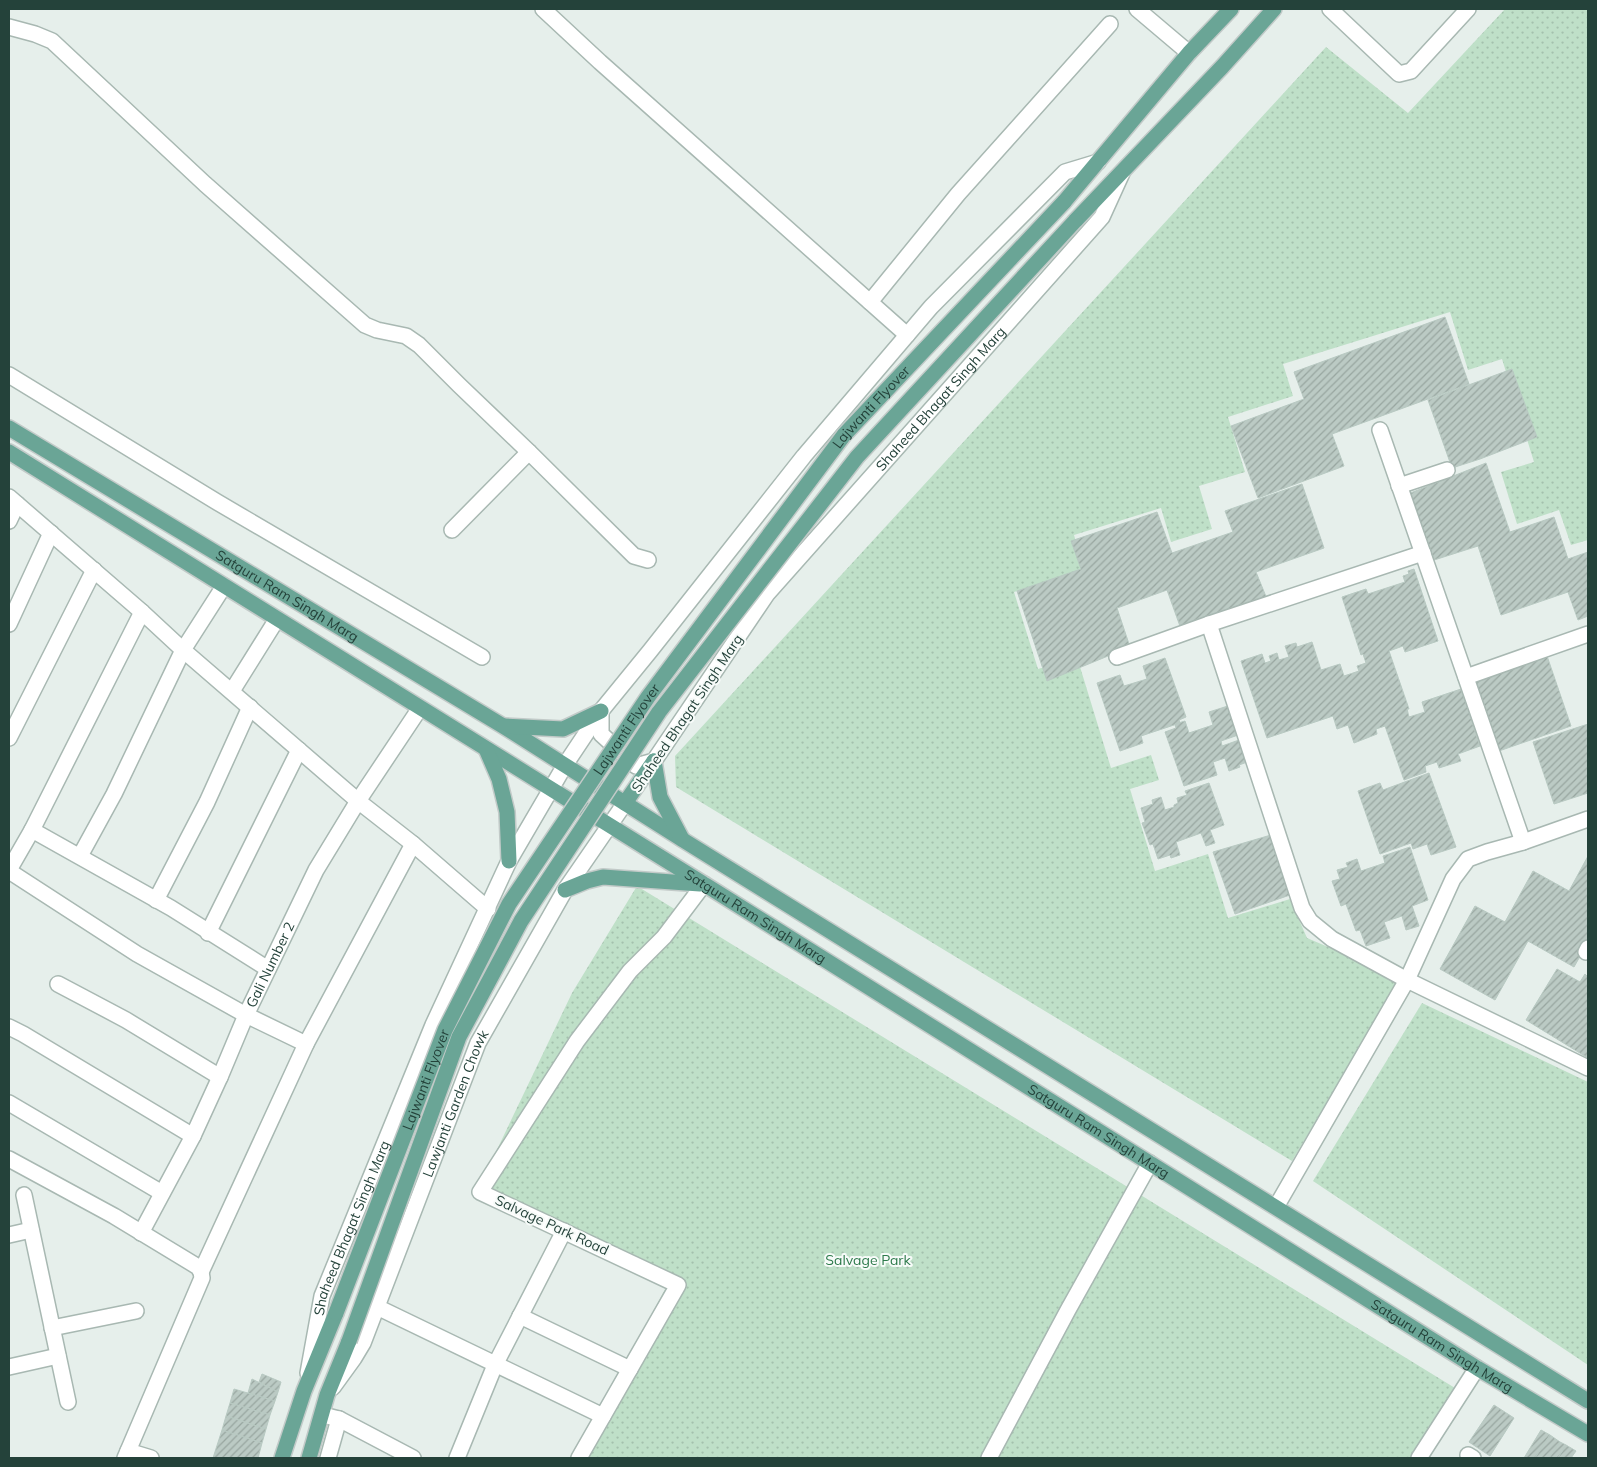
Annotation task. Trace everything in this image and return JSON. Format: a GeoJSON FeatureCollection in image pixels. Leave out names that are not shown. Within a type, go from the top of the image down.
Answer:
{"type":"FeatureCollection","features":[{"type":"Feature","properties":{"kind":"main road"},"geometry":{"type":"LineString","coordinates":[[1098,162],[1189,53],[1231,9]]}},
{"type":"Feature","properties":{"kind":"main road","name":"Shaheed Bhagat Singh Marg"},"geometry":{"type":"LineString","coordinates":[[1123,172],[1274,9]]}},
{"type":"Feature","properties":{"kind":"main road","name":"Lajwanti Flyover"},"geometry":{"type":"LineString","coordinates":[[304,1391],[445,1030],[509,904],[648,697],[844,435],[1064,202],[1098,162]]}},
{"type":"Feature","properties":{"kind":"main road","name":"Lajwanti Flyover"},"geometry":{"type":"LineString","coordinates":[[327,1394],[349,1341],[459,1037],[521,921],[659,712],[857,457],[1123,172]]}},
{"type":"Feature","properties":{"kind":"main road","name":"Satguru Ram Singh Marg"},"geometry":{"type":"LineString","coordinates":[[9,428],[565,765]]}},
{"type":"Feature","properties":{"kind":"main road","name":"Satguru Ram Singh Marg"},"geometry":{"type":"LineString","coordinates":[[9,452],[551,790]]}},
{"type":"Feature","properties":{"kind":"main road"},"geometry":{"type":"LineString","coordinates":[[503,726],[563,729],[601,711]]}},
{"type":"Feature","properties":{"kind":"main road"},"geometry":{"type":"LineString","coordinates":[[486,749],[499,779],[507,812],[509,861]]}},
{"type":"Feature","properties":{"kind":"main road"},"geometry":{"type":"LineString","coordinates":[[654,762],[660,797],[683,840]]}},
{"type":"Feature","properties":{"kind":"main road","name":"Shaheed Bhagat Singh Marg"},"geometry":{"type":"LineString","coordinates":[[625,804],[654,762]]}},
{"type":"Feature","properties":{"kind":"main road"},"geometry":{"type":"LineString","coordinates":[[565,765],[625,804]]}},
{"type":"Feature","properties":{"kind":"main road"},"geometry":{"type":"LineString","coordinates":[[551,790],[609,826]]}},
{"type":"Feature","properties":{"kind":"main road","name":"Satguru Ram Singh Marg"},"geometry":{"type":"LineString","coordinates":[[625,804],[1588,1401]]}},
{"type":"Feature","properties":{"kind":"main road","name":"Satguru Ram Singh Marg"},"geometry":{"type":"LineString","coordinates":[[609,826],[1477,1368],[1588,1434]]}},
{"type":"Feature","properties":{"kind":"main road"},"geometry":{"type":"LineString","coordinates":[[565,890],[587,880],[604,877],[704,884]]}},
{"type":"Feature","properties":{"kind":"main road","name":"Shaheed Bhagat Singh Marg"},"geometry":{"type":"LineString","coordinates":[[282,1458],[304,1391]]}},
{"type":"Feature","properties":{"kind":"main road"},"geometry":{"type":"LineString","coordinates":[[309,1458],[327,1394]]}},
{"type":"Feature","properties":{"kind":"street"},"geometry":{"type":"LineString","coordinates":[[543,9],[907,335]]}},
{"type":"Feature","properties":{"kind":"street"},"geometry":{"type":"LineString","coordinates":[[1137,9],[1189,53]]}},
{"type":"Feature","properties":{"kind":"street"},"geometry":{"type":"LineString","coordinates":[[1330,9],[1400,74],[1411,71],[1468,9]]}},
{"type":"Feature","properties":{"kind":"street"},"geometry":{"type":"LineString","coordinates":[[870,302],[958,194],[1110,24]]}},
{"type":"Feature","properties":{"kind":"street"},"geometry":{"type":"LineString","coordinates":[[9,27],[52,41],[205,184],[365,325],[377,330],[406,336],[419,344],[458,385],[530,452],[634,556],[648,560]]}},
{"type":"Feature","properties":{"kind":"street"},"geometry":{"type":"LineString","coordinates":[[551,790],[565,765],[601,711],[804,456],[931,307],[1065,172],[1098,162]]}},
{"type":"Feature","properties":{"kind":"street","name":"Shaheed Bhagat Singh Marg"},"geometry":{"type":"LineString","coordinates":[[654,762],[767,594],[1102,217],[1123,172]]}},
{"type":"Feature","properties":{"kind":"street"},"geometry":{"type":"LineString","coordinates":[[9,375],[217,502],[482,657]]}},
{"type":"Feature","properties":{"kind":"street"},"geometry":{"type":"LineString","coordinates":[[1380,430],[1523,842]]}},
{"type":"Feature","properties":{"kind":"street"},"geometry":{"type":"LineString","coordinates":[[452,530],[530,452]]}},
{"type":"Feature","properties":{"kind":"street"},"geometry":{"type":"LineString","coordinates":[[1399,486],[1447,470]]}},
{"type":"Feature","properties":{"kind":"street"},"geometry":{"type":"LineString","coordinates":[[9,521],[13,500]]}},
{"type":"Feature","properties":{"kind":"street"},"geometry":{"type":"LineString","coordinates":[[13,500],[183,650],[358,800],[414,844],[488,909]]}},
{"type":"Feature","properties":{"kind":"street"},"geometry":{"type":"LineString","coordinates":[[9,624],[51,534]]}},
{"type":"Feature","properties":{"kind":"street"},"geometry":{"type":"LineString","coordinates":[[1117,657],[1209,624],[1423,553]]}},
{"type":"Feature","properties":{"kind":"street"},"geometry":{"type":"LineString","coordinates":[[9,738],[94,570]]}},
{"type":"Feature","properties":{"kind":"street"},"geometry":{"type":"LineString","coordinates":[[80,856],[114,794],[183,650],[224,586]]}},
{"type":"Feature","properties":{"kind":"street"},"geometry":{"type":"LineString","coordinates":[[142,612],[32,830],[9,870],[137,954],[246,1015],[306,1044]]}},
{"type":"Feature","properties":{"kind":"street"},"geometry":{"type":"LineString","coordinates":[[232,691],[277,619]]}},
{"type":"Feature","properties":{"kind":"street"},"geometry":{"type":"LineString","coordinates":[[1209,624],[1302,908],[1310,921],[1332,938],[1407,980],[1588,1068]]}},
{"type":"Feature","properties":{"kind":"street"},"geometry":{"type":"LineString","coordinates":[[1466,677],[1588,634]]}},
{"type":"Feature","properties":{"kind":"street"},"geometry":{"type":"LineString","coordinates":[[156,900],[207,802],[250,707]]}},
{"type":"Feature","properties":{"kind":"street","name":"Gali Number 2"},"geometry":{"type":"LineString","coordinates":[[141,1233],[193,1136],[246,1015],[316,870],[358,800],[420,708]]}},
{"type":"Feature","properties":{"kind":"street"},"geometry":{"type":"LineString","coordinates":[[601,711],[601,734],[636,766],[654,762]]}},
{"type":"Feature","properties":{"kind":"street"},"geometry":{"type":"LineString","coordinates":[[208,933],[300,750]]}},
{"type":"Feature","properties":{"kind":"street","name":"Shaheed Bhagat Singh Marg"},"geometry":{"type":"LineString","coordinates":[[304,1391],[322,1296],[433,1025],[509,861],[551,790]]}},
{"type":"Feature","properties":{"kind":"street","name":"Lawjanti Garden Chowk"},"geometry":{"type":"LineString","coordinates":[[327,1394],[359,1350],[478,1043],[565,890],[625,804]]}},
{"type":"Feature","properties":{"kind":"street"},"geometry":{"type":"LineString","coordinates":[[1276,1207],[1407,980],[1453,879],[1468,860],[1588,819]]}},
{"type":"Feature","properties":{"kind":"street"},"geometry":{"type":"LineString","coordinates":[[32,830],[156,900],[268,969]]}},
{"type":"Feature","properties":{"kind":"street"},"geometry":{"type":"LineString","coordinates":[[201,1272],[306,1044],[414,844]]}},
{"type":"Feature","properties":{"kind":"street","name":"Salvage Park Road"},"geometry":{"type":"LineString","coordinates":[[579,1458],[678,1284],[480,1192],[577,1041],[630,971],[664,937],[704,884]]}},
{"type":"Feature","properties":{"kind":"street"},"geometry":{"type":"LineString","coordinates":[[58,984],[126,1020],[220,1077]]}},
{"type":"Feature","properties":{"kind":"street"},"geometry":{"type":"LineString","coordinates":[[433,1025],[448,1015],[472,1025],[478,1043]]}},
{"type":"Feature","properties":{"kind":"street"},"geometry":{"type":"LineString","coordinates":[[9,1027],[193,1136]]}},
{"type":"Feature","properties":{"kind":"street"},"geometry":{"type":"LineString","coordinates":[[9,1103],[162,1193]]}},
{"type":"Feature","properties":{"kind":"street"},"geometry":{"type":"LineString","coordinates":[[9,1159],[114,1216],[198,1267],[201,1272],[202,1278],[126,1455],[151,1458]]}},
{"type":"Feature","properties":{"kind":"street"},"geometry":{"type":"LineString","coordinates":[[989,1458],[1068,1310],[1150,1164]]}},
{"type":"Feature","properties":{"kind":"street"},"geometry":{"type":"LineString","coordinates":[[24,1195],[68,1402]]}},
{"type":"Feature","properties":{"kind":"street"},"geometry":{"type":"LineString","coordinates":[[9,1235],[31,1230]]}},
{"type":"Feature","properties":{"kind":"street"},"geometry":{"type":"LineString","coordinates":[[457,1458],[495,1365],[564,1231]]}},
{"type":"Feature","properties":{"kind":"street"},"geometry":{"type":"LineString","coordinates":[[377,1307],[603,1416]]}},
{"type":"Feature","properties":{"kind":"street"},"geometry":{"type":"LineString","coordinates":[[52,1328],[136,1310]]}},
{"type":"Feature","properties":{"kind":"street"},"geometry":{"type":"LineString","coordinates":[[520,1316],[630,1369]]}},
{"type":"Feature","properties":{"kind":"street"},"geometry":{"type":"LineString","coordinates":[[9,1367],[58,1356]]}},
{"type":"Feature","properties":{"kind":"street"},"geometry":{"type":"LineString","coordinates":[[1419,1458],[1477,1368]]}},
{"type":"Feature","properties":{"kind":"street"},"geometry":{"type":"LineString","coordinates":[[322,1414],[339,1419],[413,1458]]}},
{"type":"Feature","properties":{"kind":"street"},"geometry":{"type":"LineString","coordinates":[[328,1458],[339,1419]]}},
{"type":"Feature","properties":{"kind":"green space"},"geometry":{"type":"Polygon","coordinates":[[[1505,9],[1588,9],[1588,540],[1571,545],[1559,510],[1517,524],[1501,472],[1534,462],[1502,359],[1468,370],[1450,312],[1283,364],[1293,396],[1228,417],[1245,472],[1199,486],[1212,529],[1171,542],[1161,508],[1074,535],[1084,570],[1014,592],[1038,669],[1077,657],[1111,768],[1151,755],[1159,780],[1130,789],[1155,871],[1208,854],[1228,918],[1290,899],[1307,938],[1401,978],[1292,1161],[676,787],[675,756],[1326,47],[1408,113],[1505,9]]]}},
{"type":"Feature","properties":{"kind":"green space","name":"Salvage Park"},"geometry":{"type":"Polygon","coordinates":[[[637,886],[1455,1388],[1422,1458],[575,1458],[670,1280],[480,1185],[572,993],[637,886]]]}},
{"type":"Feature","properties":{"kind":"green space"},"geometry":{"type":"Polygon","coordinates":[[[1422,1003],[1588,1082],[1588,1365],[1313,1181],[1422,1003]]]}},
{"type":"Feature","properties":{"kind":"building"},"geometry":{"type":"Polygon","coordinates":[[[1445,317],[1469,384],[1332,434],[1344,466],[1258,498],[1231,426],[1304,399],[1294,372],[1445,317]]]}},
{"type":"Feature","properties":{"kind":"building"},"geometry":{"type":"Polygon","coordinates":[[[1512,369],[1537,437],[1452,468],[1428,400],[1512,369]]]}},
{"type":"Feature","properties":{"kind":"building"},"geometry":{"type":"Polygon","coordinates":[[[1486,463],[1510,532],[1554,517],[1568,559],[1588,552],[1588,616],[1578,620],[1568,592],[1501,615],[1478,546],[1431,561],[1408,494],[1486,463]]]}},
{"type":"Feature","properties":{"kind":"building"},"geometry":{"type":"Polygon","coordinates":[[[1302,484],[1324,548],[1256,572],[1267,599],[1181,629],[1167,590],[1117,608],[1130,647],[1047,681],[1017,591],[1081,569],[1071,541],[1157,512],[1172,553],[1233,532],[1225,511],[1302,484]]]}},
{"type":"Feature","properties":{"kind":"building"},"geometry":{"type":"Polygon","coordinates":[[[1414,569],[1438,641],[1405,652],[1403,646],[1389,651],[1409,709],[1407,709],[1409,717],[1425,712],[1422,702],[1461,689],[1480,746],[1458,754],[1461,761],[1439,768],[1437,762],[1425,766],[1426,772],[1404,780],[1385,726],[1376,729],[1377,734],[1354,743],[1348,725],[1337,729],[1333,716],[1267,738],[1241,661],[1262,654],[1265,663],[1271,661],[1269,656],[1277,653],[1279,660],[1289,657],[1285,646],[1296,643],[1297,647],[1312,642],[1321,670],[1340,664],[1344,676],[1359,671],[1357,666],[1366,663],[1363,654],[1361,655],[1342,597],[1366,589],[1368,594],[1405,582],[1403,576],[1409,574],[1408,571],[1414,569]]]}},
{"type":"Feature","properties":{"kind":"building"},"geometry":{"type":"Polygon","coordinates":[[[1546,653],[1571,726],[1496,752],[1471,679],[1546,653]]]}},
{"type":"Feature","properties":{"kind":"building"},"geometry":{"type":"Polygon","coordinates":[[[1165,658],[1186,717],[1179,720],[1180,723],[1141,736],[1143,743],[1120,751],[1097,683],[1120,675],[1124,686],[1147,679],[1143,666],[1165,658]]]}},
{"type":"Feature","properties":{"kind":"building"},"geometry":{"type":"Polygon","coordinates":[[[1231,705],[1241,734],[1221,741],[1222,746],[1242,739],[1250,761],[1229,771],[1225,758],[1213,762],[1217,775],[1184,786],[1165,732],[1176,728],[1175,724],[1185,721],[1189,733],[1213,725],[1209,712],[1231,705]]]}},
{"type":"Feature","properties":{"kind":"building"},"geometry":{"type":"Polygon","coordinates":[[[1588,724],[1588,793],[1554,804],[1533,742],[1588,724]]]}},
{"type":"Feature","properties":{"kind":"building"},"geometry":{"type":"Polygon","coordinates":[[[1429,773],[1456,847],[1431,855],[1427,844],[1413,849],[1411,843],[1380,854],[1358,791],[1380,783],[1383,790],[1429,773]]]}},
{"type":"Feature","properties":{"kind":"building"},"geometry":{"type":"Polygon","coordinates":[[[1209,783],[1224,825],[1210,830],[1215,843],[1206,846],[1201,833],[1176,842],[1180,855],[1171,858],[1170,855],[1158,859],[1153,844],[1150,845],[1142,823],[1145,822],[1141,808],[1153,804],[1152,800],[1161,797],[1165,810],[1174,807],[1178,803],[1177,798],[1187,795],[1185,791],[1209,783]]]}},
{"type":"Feature","properties":{"kind":"building"},"geometry":{"type":"Polygon","coordinates":[[[1271,835],[1290,895],[1235,914],[1213,852],[1271,835]]]}},
{"type":"Feature","properties":{"kind":"building"},"geometry":{"type":"Polygon","coordinates":[[[1410,847],[1428,900],[1412,906],[1419,926],[1406,930],[1402,916],[1384,922],[1390,938],[1366,946],[1360,930],[1356,931],[1346,904],[1341,906],[1332,881],[1340,879],[1337,870],[1348,867],[1346,863],[1357,859],[1361,871],[1385,863],[1383,856],[1410,847]]]}},
{"type":"Feature","properties":{"kind":"building"},"geometry":{"type":"Polygon","coordinates":[[[1588,856],[1588,942],[1574,967],[1528,941],[1495,1000],[1440,969],[1475,906],[1505,922],[1533,871],[1569,891],[1588,856]]]}},
{"type":"Feature","properties":{"kind":"building"},"geometry":{"type":"Polygon","coordinates":[[[1557,969],[1580,982],[1585,974],[1588,977],[1588,1058],[1526,1020],[1557,969]]]}},
{"type":"Feature","properties":{"kind":"building"},"geometry":{"type":"Polygon","coordinates":[[[262,1374],[281,1382],[278,1392],[259,1382],[262,1374]]]}},
{"type":"Feature","properties":{"kind":"building"},"geometry":{"type":"Polygon","coordinates":[[[252,1379],[278,1392],[275,1401],[248,1393],[252,1379]]]}},
{"type":"Feature","properties":{"kind":"building"},"geometry":{"type":"Polygon","coordinates":[[[234,1389],[275,1401],[270,1415],[230,1403],[234,1389]]]}},
{"type":"Feature","properties":{"kind":"building"},"geometry":{"type":"Polygon","coordinates":[[[230,1403],[270,1415],[266,1429],[226,1416],[230,1403]]]}},
{"type":"Feature","properties":{"kind":"building"},"geometry":{"type":"Polygon","coordinates":[[[1494,1405],[1514,1418],[1490,1456],[1469,1442],[1494,1405]]]}},
{"type":"Feature","properties":{"kind":"building"},"geometry":{"type":"Polygon","coordinates":[[[226,1416],[266,1429],[262,1443],[222,1430],[226,1416]]]}},
{"type":"Feature","properties":{"kind":"building"},"geometry":{"type":"Polygon","coordinates":[[[222,1430],[262,1443],[258,1458],[213,1458],[222,1430]]]}},
{"type":"Feature","properties":{"kind":"building"},"geometry":{"type":"Polygon","coordinates":[[[1541,1430],[1550,1435],[1535,1458],[1524,1458],[1541,1430]]]}},
{"type":"Feature","properties":{"kind":"building"},"geometry":{"type":"Polygon","coordinates":[[[1550,1435],[1560,1442],[1549,1458],[1535,1458],[1550,1435]]]}},
{"type":"Feature","properties":{"kind":"building"},"geometry":{"type":"Polygon","coordinates":[[[1560,1442],[1566,1445],[1558,1458],[1549,1458],[1560,1442]]]}},
{"type":"Feature","properties":{"kind":"building"},"geometry":{"type":"Polygon","coordinates":[[[1566,1445],[1576,1451],[1571,1458],[1558,1458],[1566,1445]]]}}]}
